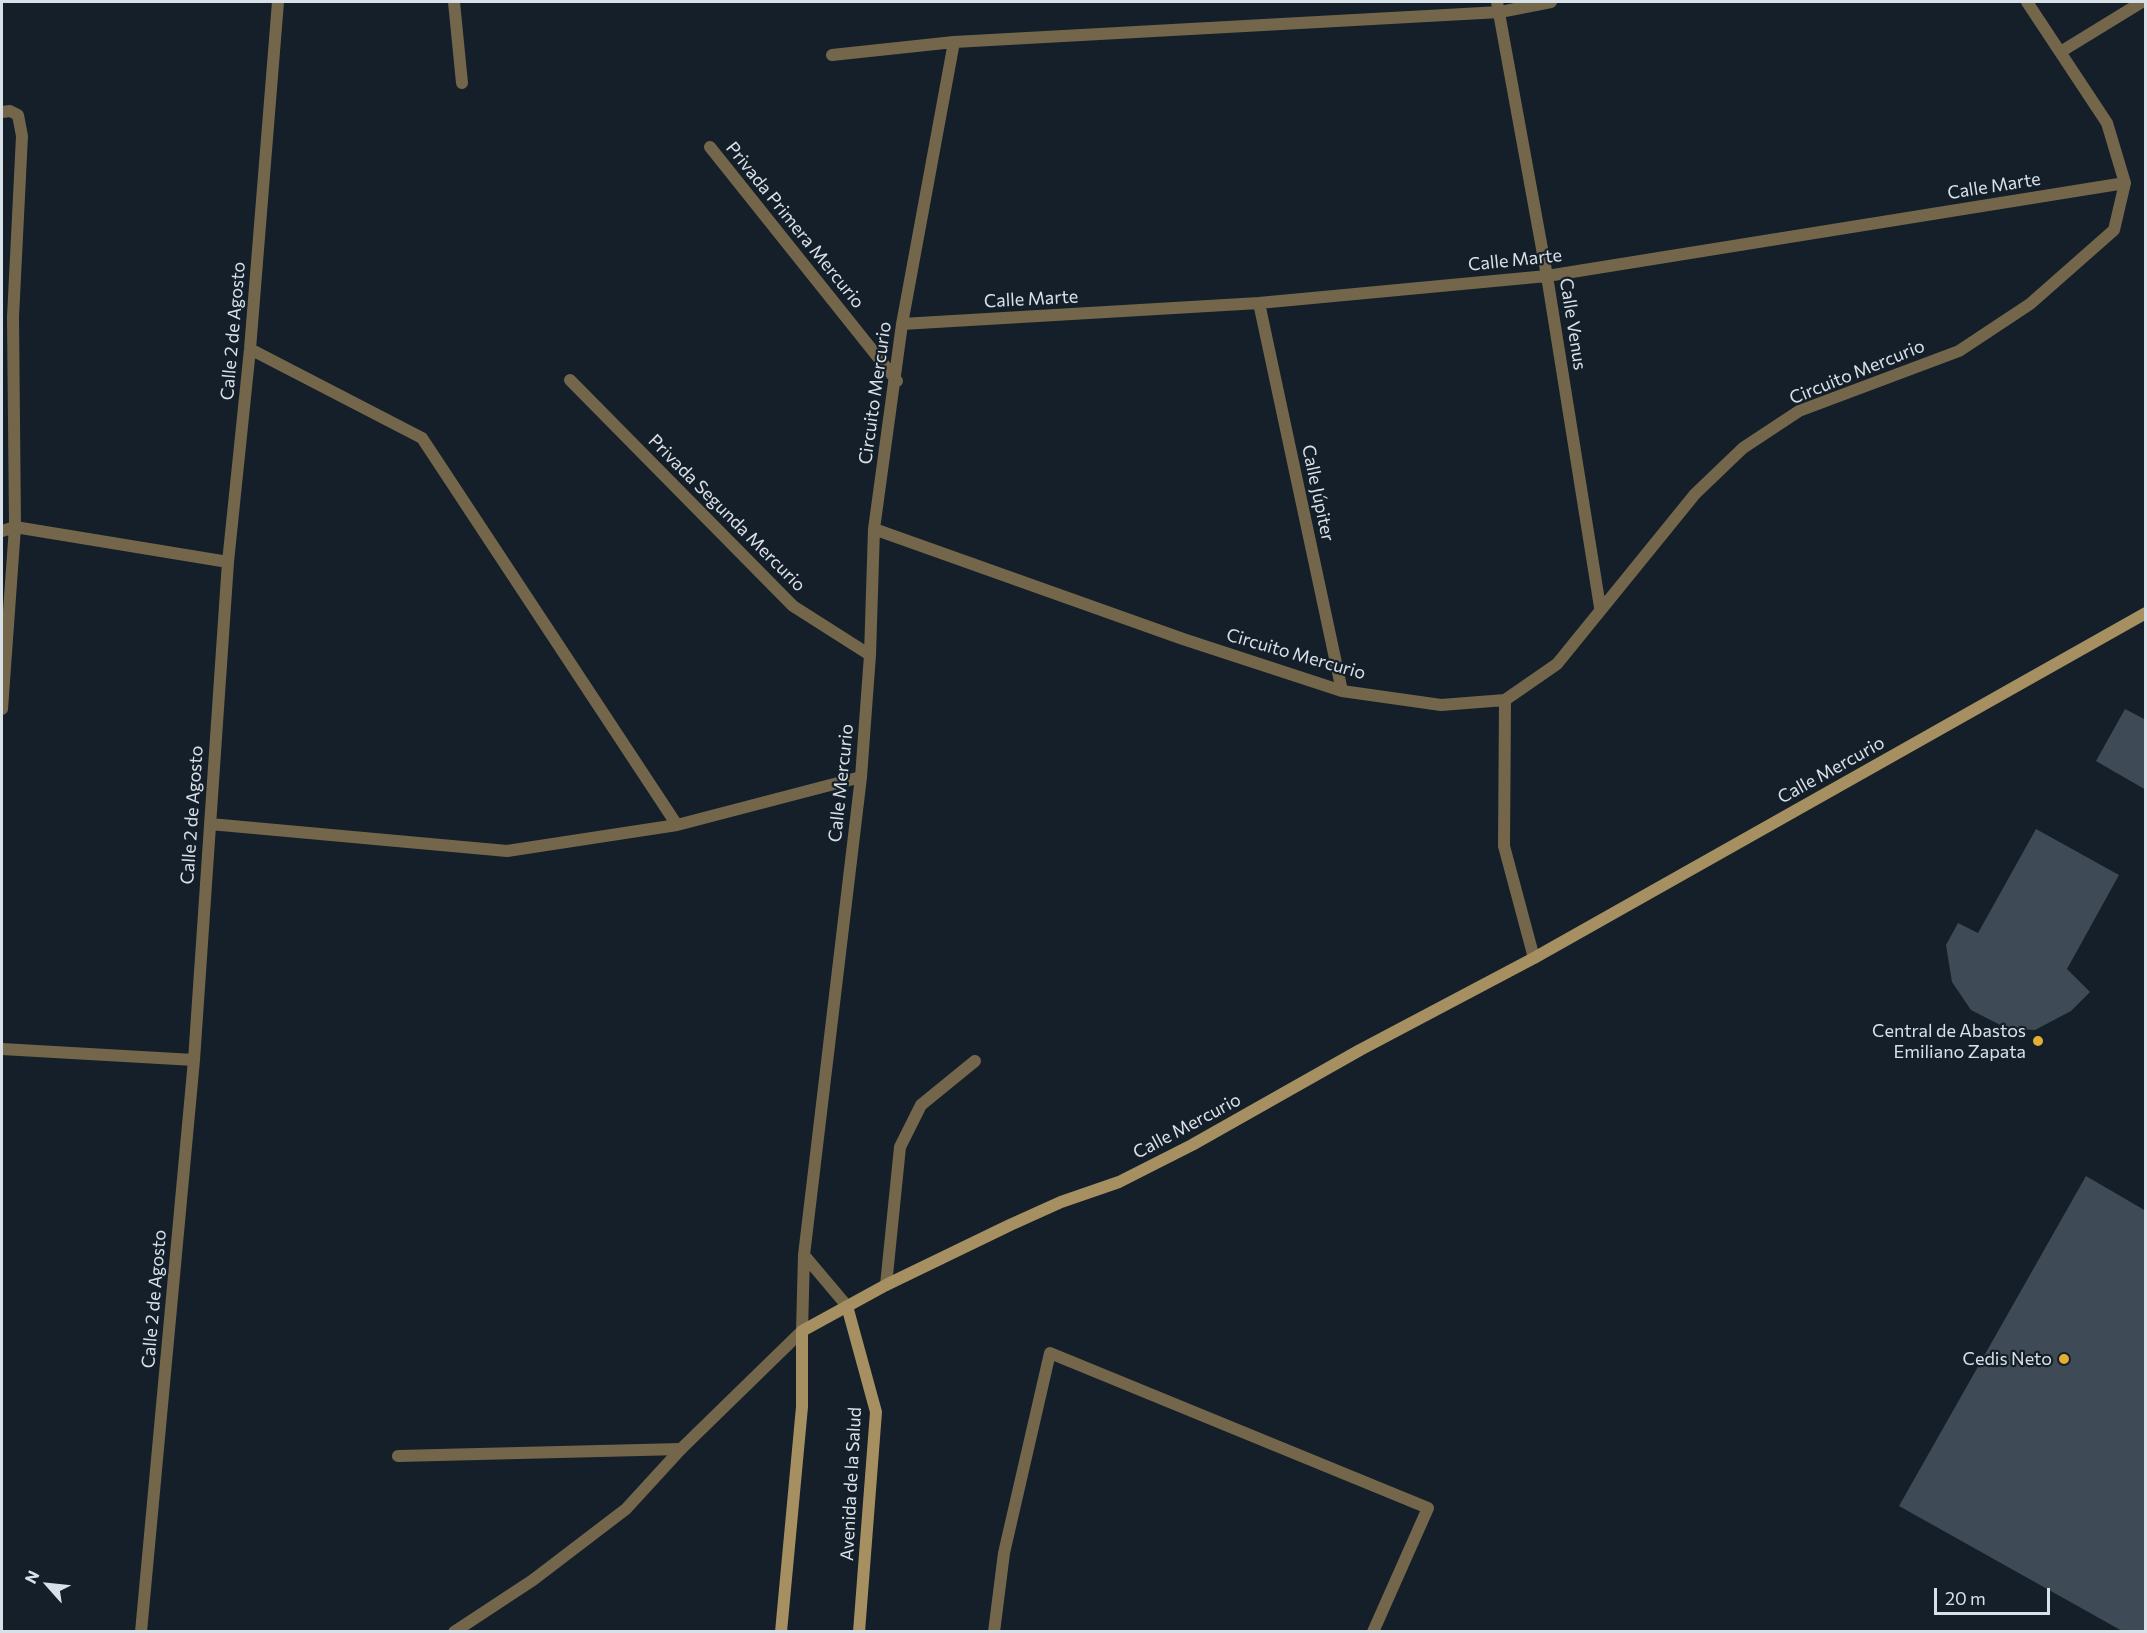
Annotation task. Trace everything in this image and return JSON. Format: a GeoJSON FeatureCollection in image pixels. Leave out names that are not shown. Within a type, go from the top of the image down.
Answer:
{"type":"FeatureCollection","features":[{"type":"Feature","properties":{"kind":"street","name":"Calle 2 de Agosto"},"geometry":{"type":"LineString","coordinates":[[141,1632],[194,1060],[228,562],[250,349],[278,2]]}},
{"type":"Feature","properties":{"kind":"street"},"geometry":{"type":"LineString","coordinates":[[454,2],[462,83]]}},
{"type":"Feature","properties":{"kind":"street"},"geometry":{"type":"LineString","coordinates":[[832,55],[954,42],[1551,2]]}},
{"type":"Feature","properties":{"kind":"street","name":"Circuito Mercurio"},"geometry":{"type":"LineString","coordinates":[[954,42],[902,324],[897,381],[874,529],[1183,639],[1342,691],[1441,705],[1505,700],[1557,664],[1600,607],[1695,494],[1743,448],[1799,411],[1959,351],[2030,304],[2114,230],[2125,183],[2107,123],[2062,51],[2027,2]]}},
{"type":"Feature","properties":{"kind":"street"},"geometry":{"type":"LineString","coordinates":[[2062,51],[2142,2]]}},
{"type":"Feature","properties":{"kind":"street","name":"Calle Venus"},"geometry":{"type":"LineString","coordinates":[[1499,7],[1547,276],[1600,607]]}},
{"type":"Feature","properties":{"kind":"street"},"geometry":{"type":"LineString","coordinates":[[2,709],[15,527],[7,319],[22,136],[20,120],[6,112]]}},
{"type":"Feature","properties":{"kind":"street","name":"Privada Primera Mercurio"},"geometry":{"type":"LineString","coordinates":[[710,147],[897,381]]}},
{"type":"Feature","properties":{"kind":"street","name":"Calle Marte"},"geometry":{"type":"LineString","coordinates":[[902,324],[1259,303],[1547,276],[2125,183]]}},
{"type":"Feature","properties":{"kind":"street","name":"Calle Júpiter"},"geometry":{"type":"LineString","coordinates":[[1259,303],[1342,691]]}},
{"type":"Feature","properties":{"kind":"street"},"geometry":{"type":"LineString","coordinates":[[250,349],[422,438],[677,825]]}},
{"type":"Feature","properties":{"kind":"street","name":"Privada Segunda Mercurio"},"geometry":{"type":"LineString","coordinates":[[570,380],[793,606],[870,655]]}},
{"type":"Feature","properties":{"kind":"street"},"geometry":{"type":"LineString","coordinates":[[2,531],[15,527],[228,562]]}},
{"type":"Feature","properties":{"kind":"street","name":"Calle Mercurio"},"geometry":{"type":"LineString","coordinates":[[802,1331],[804,1255],[861,777],[870,655],[874,529]]}},
{"type":"Feature","properties":{"kind":"street","name":"Calle Mercurio"},"geometry":{"type":"LineString","coordinates":[[802,1331],[886,1285],[1020,1220],[1130,1177],[1534,958],[2145,613]]}},
{"type":"Feature","properties":{"kind":"street"},"geometry":{"type":"LineString","coordinates":[[1505,700],[1504,846],[1534,958]]}},
{"type":"Feature","properties":{"kind":"street"},"geometry":{"type":"LineString","coordinates":[[210,824],[507,851],[677,825],[861,777]]}},
{"type":"Feature","properties":{"kind":"street"},"geometry":{"type":"LineString","coordinates":[[2,1049],[194,1060]]}},
{"type":"Feature","properties":{"kind":"street"},"geometry":{"type":"LineString","coordinates":[[886,1285],[900,1147],[921,1105],[975,1061]]}},
{"type":"Feature","properties":{"kind":"street"},"geometry":{"type":"LineString","coordinates":[[804,1255],[847,1306]]}},
{"type":"Feature","properties":{"kind":"street","name":"Avenida de la Salud"},"geometry":{"type":"LineString","coordinates":[[847,1306],[876,1412],[859,1632]]}},
{"type":"Feature","properties":{"kind":"street"},"geometry":{"type":"LineString","coordinates":[[454,1632],[533,1580],[626,1509],[681,1449],[802,1331]]}},
{"type":"Feature","properties":{"kind":"street"},"geometry":{"type":"LineString","coordinates":[[781,1632],[802,1407],[802,1331]]}},
{"type":"Feature","properties":{"kind":"street"},"geometry":{"type":"LineString","coordinates":[[994,1632],[1004,1553],[1050,1353],[1428,1508],[1373,1632]]}},
{"type":"Feature","properties":{"kind":"street"},"geometry":{"type":"LineString","coordinates":[[398,1456],[681,1449]]}},
{"type":"Feature","properties":{"kind":"building"},"geometry":{"type":"Polygon","coordinates":[[[2125,709],[2146,720],[2146,790],[2096,761],[2125,709]]]}},
{"type":"Feature","properties":{"kind":"building"},"geometry":{"type":"Polygon","coordinates":[[[2036,829],[2119,875],[2067,969],[2090,992],[2071,1011],[2035,1030],[2006,1028],[1971,1010],[1952,982],[1946,945],[1958,923],[1978,933],[2036,829]]]}},
{"type":"Feature","properties":{"kind":"building","name":"Cedis Neto"},"geometry":{"type":"Polygon","coordinates":[[[2086,1176],[2146,1211],[2146,1632],[2124,1632],[1899,1506],[2086,1176]]]}},
{"type":"Feature","properties":{"kind":"place","name":"Central de Abastos Emiliano Zapata"},"geometry":{"type":"Point","coordinates":[2038,1041]}},
{"type":"Feature","properties":{"kind":"place","name":"Cedis Neto"},"geometry":{"type":"Point","coordinates":[2064,1359]}}]}
